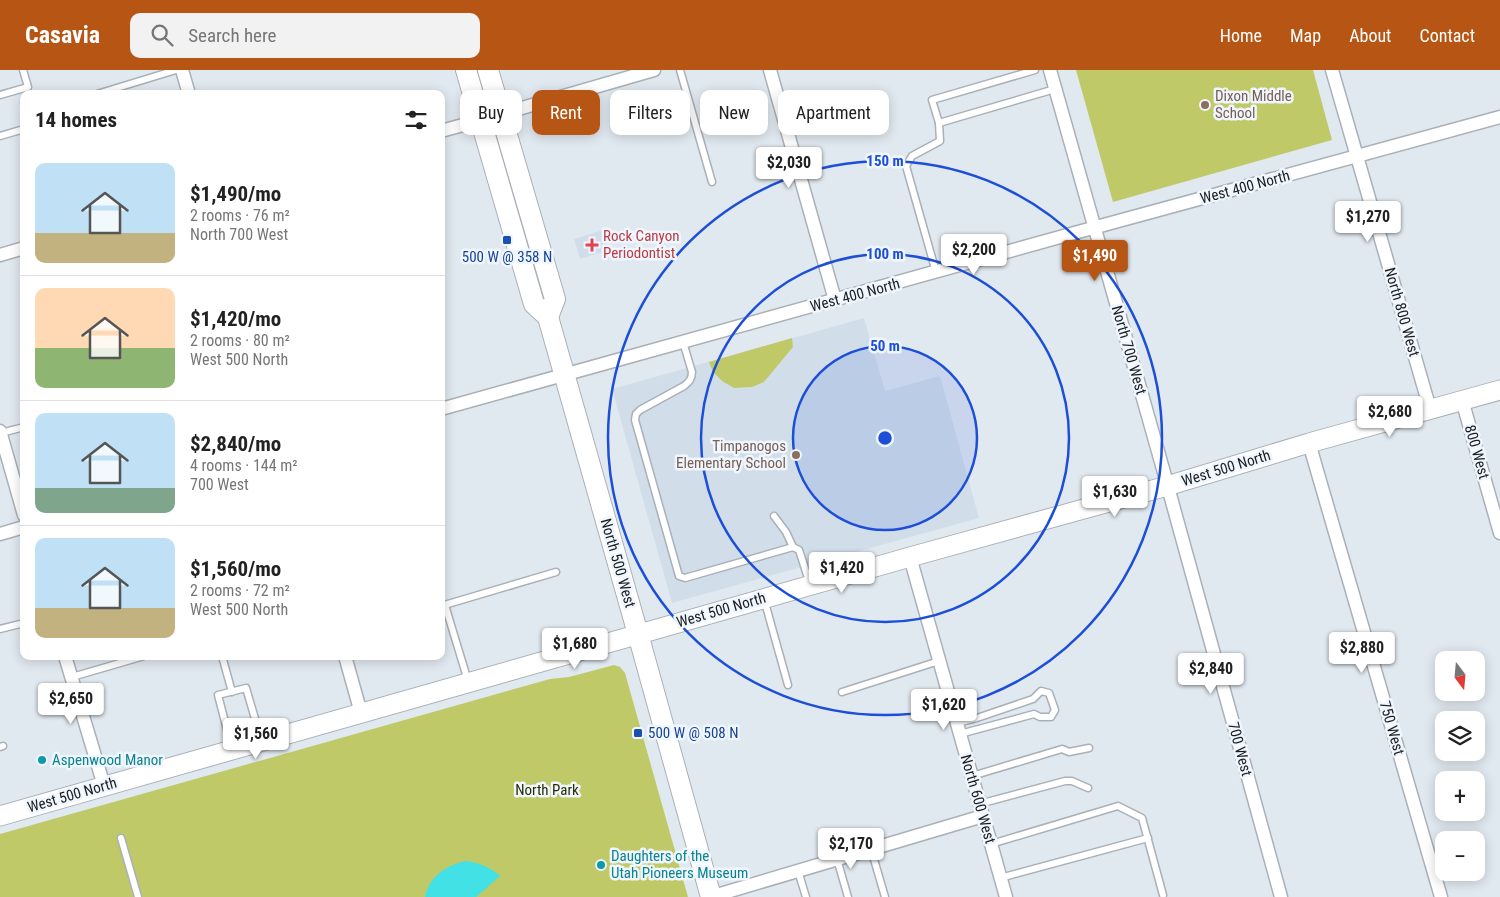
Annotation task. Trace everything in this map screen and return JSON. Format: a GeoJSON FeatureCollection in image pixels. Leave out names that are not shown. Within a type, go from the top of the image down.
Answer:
{"type":"FeatureCollection","features":[{"type":"Feature","properties":{"kind":"main road","name":"North 500 West"},"geometry":{"type":"LineString","coordinates":[[466,70],[472,90]]}},
{"type":"Feature","properties":{"kind":"main road","name":"North 500 West"},"geometry":{"type":"LineString","coordinates":[[488,70],[494,90]]}},
{"type":"Feature","properties":{"kind":"main road","name":"North 500 West"},"geometry":{"type":"LineString","coordinates":[[485,135],[534,304],[548,317],[710,897]]}},
{"type":"Feature","properties":{"kind":"main road","name":"North 500 West"},"geometry":{"type":"LineString","coordinates":[[507,135],[554,299],[548,317]]}},
{"type":"Feature","properties":{"kind":"street"},"geometry":{"type":"LineString","coordinates":[[182,70],[188,90]]}},
{"type":"Feature","properties":{"kind":"street"},"geometry":{"type":"LineString","coordinates":[[522,108],[654,70]]}},
{"type":"Feature","properties":{"kind":"street"},"geometry":{"type":"LineString","coordinates":[[770,70],[835,300]]}},
{"type":"Feature","properties":{"kind":"street","name":"North 700 West"},"geometry":{"type":"LineString","coordinates":[[1050,70],[1167,486]]}},
{"type":"Feature","properties":{"kind":"street","name":"North 800 West"},"geometry":{"type":"LineString","coordinates":[[1332,70],[1430,409]]}},
{"type":"Feature","properties":{"kind":"street","name":"West 400 North"},"geometry":{"type":"LineString","coordinates":[[445,408],[1500,117]]}},
{"type":"Feature","properties":{"kind":"street"},"geometry":{"type":"LineString","coordinates":[[445,130],[460,126]]}},
{"type":"Feature","properties":{"kind":"street"},"geometry":{"type":"LineString","coordinates":[[0,255],[20,249]]}},
{"type":"Feature","properties":{"kind":"street","name":"West 500 North"},"geometry":{"type":"LineString","coordinates":[[0,816],[1500,390]]}},
{"type":"Feature","properties":{"kind":"street","name":"800 West"},"geometry":{"type":"LineString","coordinates":[[1462,400],[1500,533]]}},
{"type":"Feature","properties":{"kind":"street"},"geometry":{"type":"LineString","coordinates":[[0,432],[20,501]]}},
{"type":"Feature","properties":{"kind":"street","name":"750 West"},"geometry":{"type":"LineString","coordinates":[[1310,443],[1441,897]]}},
{"type":"Feature","properties":{"kind":"street","name":"700 West"},"geometry":{"type":"LineString","coordinates":[[1167,486],[1281,897]]}},
{"type":"Feature","properties":{"kind":"street"},"geometry":{"type":"LineString","coordinates":[[0,534],[20,528]]}},
{"type":"Feature","properties":{"kind":"street","name":"North 600 West"},"geometry":{"type":"LineString","coordinates":[[910,557],[1006,897]]}},
{"type":"Feature","properties":{"kind":"street"},"geometry":{"type":"LineString","coordinates":[[67,660],[104,786]]}},
{"type":"Feature","properties":{"kind":"street"},"geometry":{"type":"LineString","coordinates":[[346,660],[361,713]]}},
{"type":"Feature","properties":{"kind":"street"},"geometry":{"type":"LineString","coordinates":[[710,897],[871,849],[981,810]]}},
{"type":"Feature","properties":{"kind":"lane"},"geometry":{"type":"LineString","coordinates":[[0,95],[28,87],[23,70]]}},
{"type":"Feature","properties":{"kind":"lane"},"geometry":{"type":"LineString","coordinates":[[110,90],[176,70]]}},
{"type":"Feature","properties":{"kind":"lane"},"geometry":{"type":"LineString","coordinates":[[680,70],[712,182]]}},
{"type":"Feature","properties":{"kind":"lane"},"geometry":{"type":"LineString","coordinates":[[936,272],[906,166],[912,156],[940,141],[932,100],[1036,70]]}},
{"type":"Feature","properties":{"kind":"lane"},"geometry":{"type":"LineString","coordinates":[[938,123],[1056,89]]}},
{"type":"Feature","properties":{"kind":"lane"},"geometry":{"type":"LineString","coordinates":[[0,136],[20,130]]}},
{"type":"Feature","properties":{"kind":"lane"},"geometry":{"type":"LineString","coordinates":[[683,342],[692,372],[689,382],[640,410],[636,414],[635,420],[679,576],[686,578],[796,549]]}},
{"type":"Feature","properties":{"kind":"lane"},"geometry":{"type":"LineString","coordinates":[[0,432],[20,428]]}},
{"type":"Feature","properties":{"kind":"lane"},"geometry":{"type":"LineString","coordinates":[[774,516],[796,549],[810,585]]}},
{"type":"Feature","properties":{"kind":"lane"},"geometry":{"type":"LineString","coordinates":[[445,605],[556,572]]}},
{"type":"Feature","properties":{"kind":"lane"},"geometry":{"type":"LineString","coordinates":[[764,598],[788,686]]}},
{"type":"Feature","properties":{"kind":"lane"},"geometry":{"type":"LineString","coordinates":[[445,612],[469,682]]}},
{"type":"Feature","properties":{"kind":"lane"},"geometry":{"type":"LineString","coordinates":[[0,629],[20,623]]}},
{"type":"Feature","properties":{"kind":"lane"},"geometry":{"type":"LineString","coordinates":[[72,677],[130,660]]}},
{"type":"Feature","properties":{"kind":"lane"},"geometry":{"type":"LineString","coordinates":[[223,660],[232,692]]}},
{"type":"Feature","properties":{"kind":"lane"},"geometry":{"type":"LineString","coordinates":[[842,692],[939,661]]}},
{"type":"Feature","properties":{"kind":"lane"},"geometry":{"type":"LineString","coordinates":[[232,750],[218,695],[246,688],[262,741]]}},
{"type":"Feature","properties":{"kind":"lane"},"geometry":{"type":"LineString","coordinates":[[1041,691],[1049,693],[1054,710],[1051,716],[1040,717],[1034,714],[958,728],[977,718],[1033,699],[1041,691]]}},
{"type":"Feature","properties":{"kind":"lane"},"geometry":{"type":"LineString","coordinates":[[972,776],[1062,749],[1069,752],[1089,748]]}},
{"type":"Feature","properties":{"kind":"lane"},"geometry":{"type":"LineString","coordinates":[[981,810],[1065,781],[1072,780],[1088,788]]}},
{"type":"Feature","properties":{"kind":"lane"},"geometry":{"type":"LineString","coordinates":[[991,844],[1118,806],[1142,818],[1163,894]]}},
{"type":"Feature","properties":{"kind":"lane"},"geometry":{"type":"LineString","coordinates":[[121,838],[138,897]]}},
{"type":"Feature","properties":{"kind":"lane"},"geometry":{"type":"LineString","coordinates":[[1000,878],[1148,838]]}},
{"type":"Feature","properties":{"kind":"lane"},"geometry":{"type":"LineString","coordinates":[[871,849],[884,897]]}},
{"type":"Feature","properties":{"kind":"lane"},"geometry":{"type":"LineString","coordinates":[[837,859],[848,897]]}},
{"type":"Feature","properties":{"kind":"lane"},"geometry":{"type":"LineString","coordinates":[[798,871],[806,897]]}},
{"type":"Feature","properties":{"kind":"shaded area","name":"Rock Canyon Periodontist"},"geometry":{"type":"Polygon","coordinates":[[[603,230],[609,250],[580,259],[574,239],[603,230]]]}},
{"type":"Feature","properties":{"kind":"shaded area","name":"Timpanogos Elementary School"},"geometry":{"type":"Polygon","coordinates":[[[864,318],[885,391],[940,376],[979,518],[672,603],[612,389],[864,318]]]}},
{"type":"Feature","properties":{"kind":"green space","name":"Dixon Middle School"},"geometry":{"type":"Polygon","coordinates":[[[1076,70],[1313,70],[1332,140],[1113,202],[1076,70]]]}},
{"type":"Feature","properties":{"kind":"green space"},"geometry":{"type":"Polygon","coordinates":[[[792,338],[793,347],[764,382],[752,387],[734,388],[722,381],[713,372],[709,362],[792,338]]]}},
{"type":"Feature","properties":{"kind":"green space","name":"North Park"},"geometry":{"type":"Polygon","coordinates":[[[614,665],[620,667],[625,673],[688,897],[0,897],[0,834],[550,679],[569,677],[614,665]]]}},
{"type":"Feature","properties":{"kind":"water"},"geometry":{"type":"Polygon","coordinates":[[[465,861],[484,866],[500,876],[476,897],[425,897],[430,883],[439,873],[465,861]]]}},
{"type":"Feature","properties":{"kind":"place","name":"Dixon Middle School"},"geometry":{"type":"Point","coordinates":[1205,105]}},
{"type":"Feature","properties":{"kind":"place","name":"500 W @ 358 N"},"geometry":{"type":"Point","coordinates":[507,240]}},
{"type":"Feature","properties":{"kind":"place","name":"Rock Canyon Periodontist"},"geometry":{"type":"Point","coordinates":[592,245]}},
{"type":"Feature","properties":{"kind":"place","name":"Timpanogos Elementary School"},"geometry":{"type":"Point","coordinates":[796,455]}},
{"type":"Feature","properties":{"kind":"place","name":"500 W @ 508 N"},"geometry":{"type":"Point","coordinates":[638,733]}},
{"type":"Feature","properties":{"kind":"place","name":"Aspenwood Manor"},"geometry":{"type":"Point","coordinates":[42,760]}},
{"type":"Feature","properties":{"kind":"place","name":"Daughters of the Utah Pioneers Museum"},"geometry":{"type":"Point","coordinates":[601,865]}}]}
